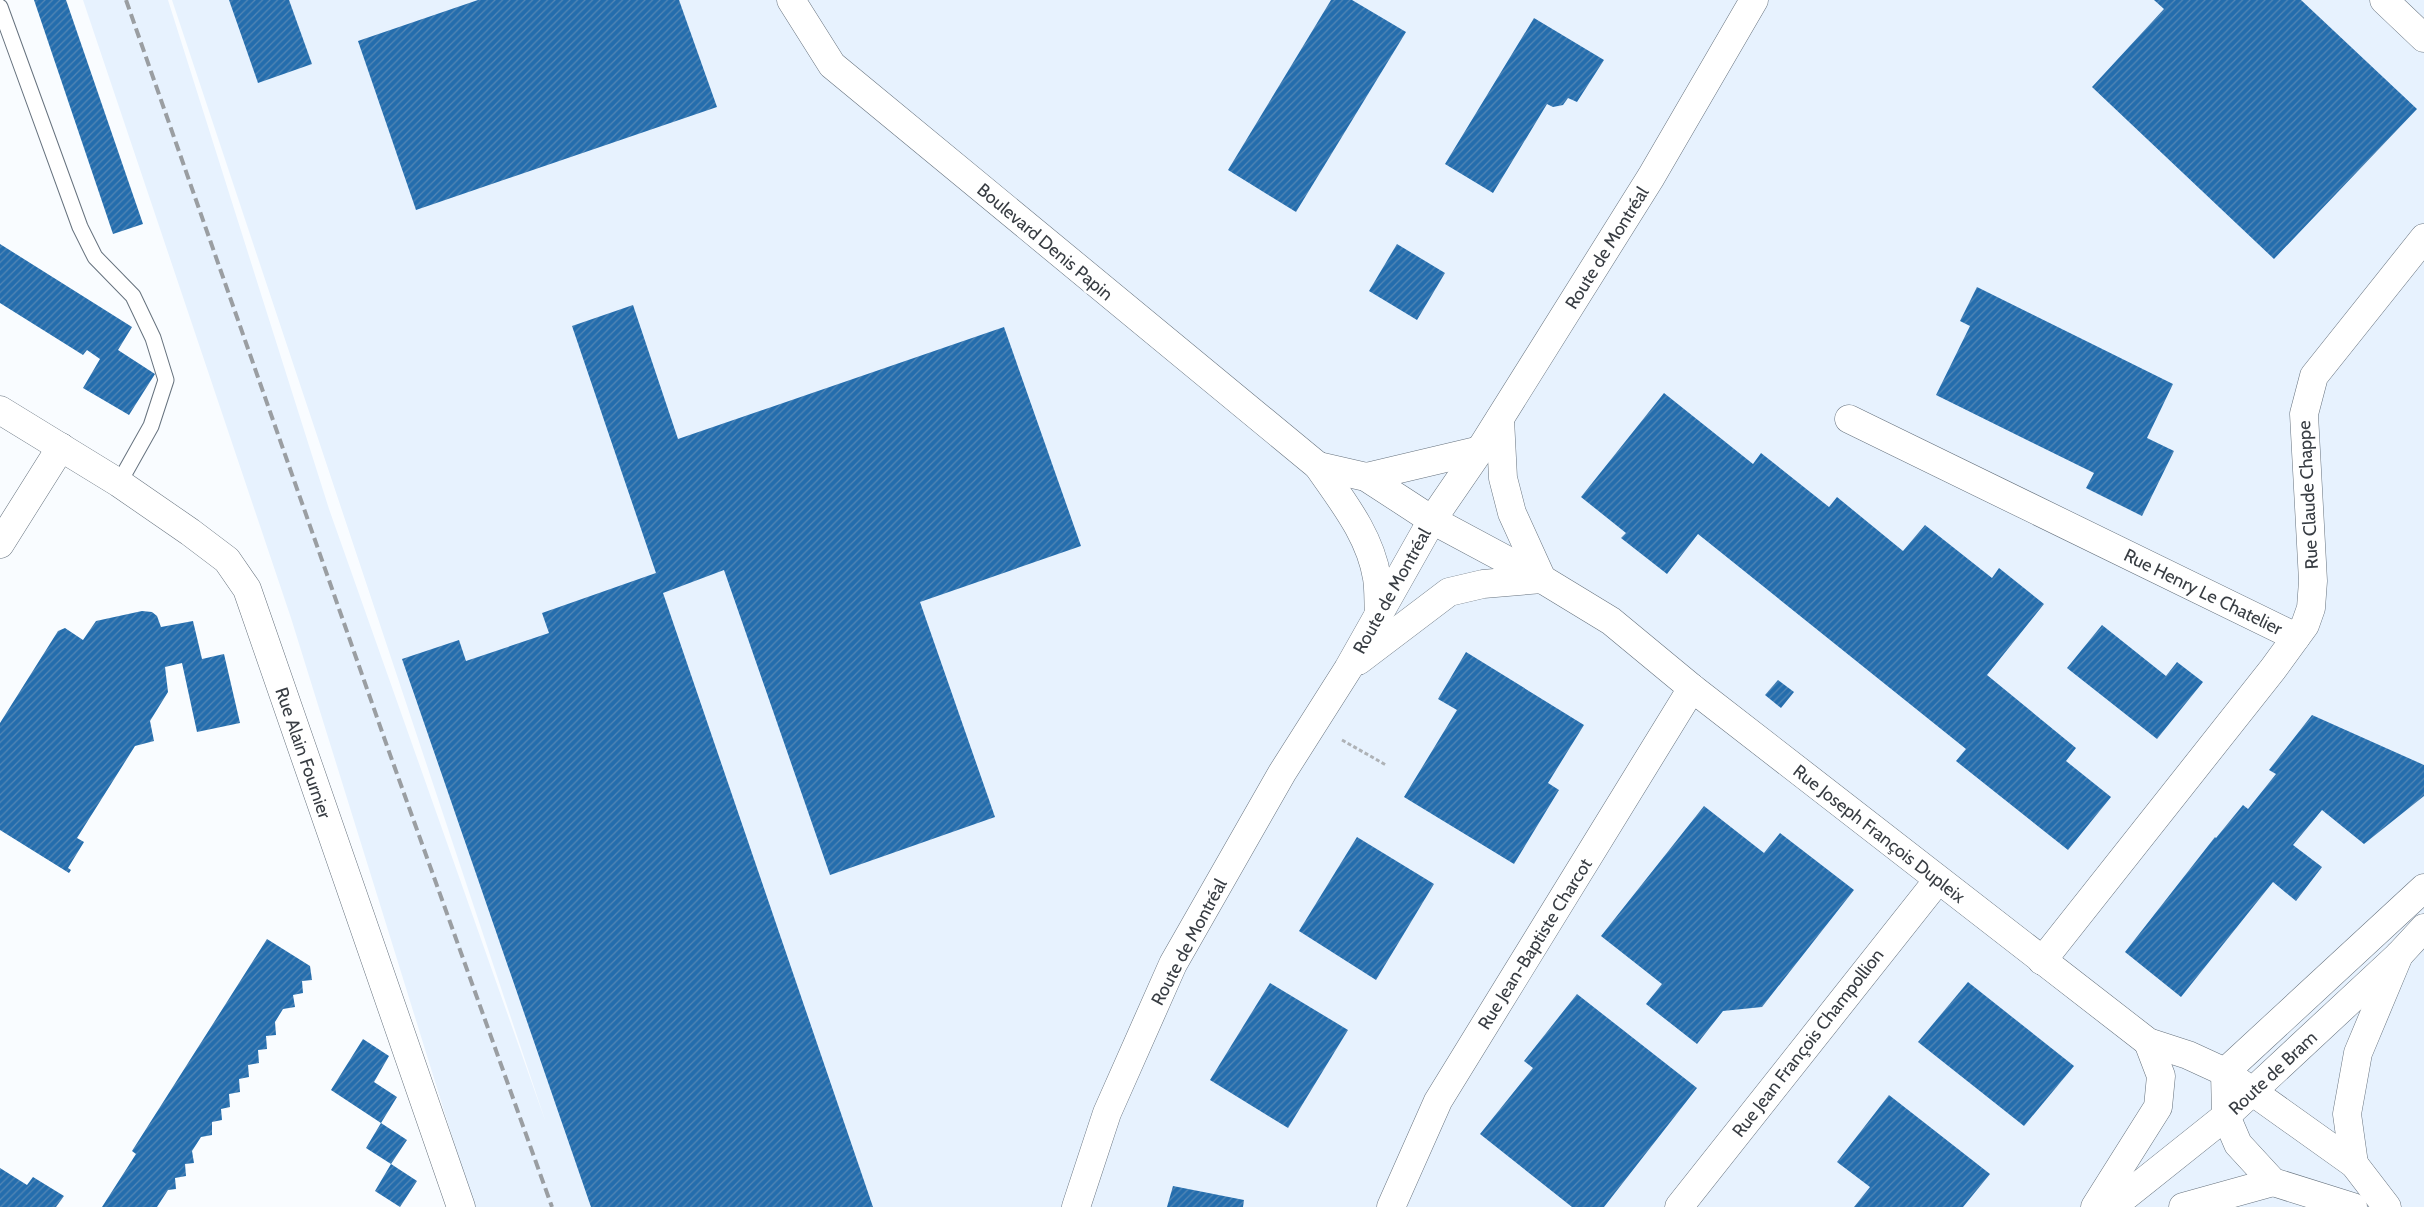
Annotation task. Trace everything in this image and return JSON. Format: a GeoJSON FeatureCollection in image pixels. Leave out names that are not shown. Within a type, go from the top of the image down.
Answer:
{"type":"FeatureCollection","features":[{"type":"Feature","properties":{"kind":"street","name":"Boulevard Denis Papin"},"geometry":{"type":"LineString","coordinates":[[791,0],[832,65],[1318,466],[1358,526],[1372,557],[1377,579],[1379,616]]}},
{"type":"Feature","properties":{"kind":"street","name":"Route de Montréal"},"geometry":{"type":"LineString","coordinates":[[1076,1207],[1107,1112],[1174,964],[1282,773],[1348,669],[1432,520],[1500,419],[1651,178],[1754,0]]}},
{"type":"Feature","properties":{"kind":"street"},"geometry":{"type":"LineString","coordinates":[[2384,0],[2424,38]]}},
{"type":"Feature","properties":{"kind":"street","name":"Rue Claude Chappe"},"geometry":{"type":"LineString","coordinates":[[2296,637],[2305,625],[2311,608],[2312,590],[2304,414],[2314,376],[2424,238]]}},
{"type":"Feature","properties":{"kind":"street","name":"Rue Alain Fournier"},"geometry":{"type":"LineString","coordinates":[[0,410],[119,482],[227,560],[247,589],[461,1207]]}},
{"type":"Feature","properties":{"kind":"street"},"geometry":{"type":"LineString","coordinates":[[1348,669],[1449,592],[1483,584],[1542,579],[1512,513],[1505,487],[1500,419]]}},
{"type":"Feature","properties":{"kind":"street","name":"Rue Henry Le Chatelier"},"geometry":{"type":"LineString","coordinates":[[1849,419],[2296,637],[2042,961]]}},
{"type":"Feature","properties":{"kind":"street"},"geometry":{"type":"LineString","coordinates":[[0,544],[61,447]]}},
{"type":"Feature","properties":{"kind":"street","name":"Boulevard Denis Papin"},"geometry":{"type":"LineString","coordinates":[[1366,477],[1480,450]]}},
{"type":"Feature","properties":{"kind":"street","name":"Boulevard Denis Papin"},"geometry":{"type":"LineString","coordinates":[[1318,466],[1366,477],[1432,520],[1542,579]]}},
{"type":"Feature","properties":{"kind":"street","name":"Rue Joseph François Dupleix"},"geometry":{"type":"LineString","coordinates":[[1542,579],[1611,622],[1692,688],[2148,1042],[2188,1055],[2226,1072],[2354,1164]]}},
{"type":"Feature","properties":{"kind":"street","name":"Rue Jean-Baptiste Charcot"},"geometry":{"type":"LineString","coordinates":[[1391,1207],[1438,1101],[1692,688]]}},
{"type":"Feature","properties":{"kind":"street","name":"Rue Jean François Champollion"},"geometry":{"type":"LineString","coordinates":[[1679,1207],[1938,880]]}},
{"type":"Feature","properties":{"kind":"street"},"geometry":{"type":"LineString","coordinates":[[2353,1207],[2272,1182],[2238,1144],[2226,1116],[2226,1072],[2424,888]]}},
{"type":"Feature","properties":{"kind":"street","name":"Route de Bram"},"geometry":{"type":"LineString","coordinates":[[2112,1207],[2226,1116],[2254,1091],[2399,955],[2424,928]]}},
{"type":"Feature","properties":{"kind":"street"},"geometry":{"type":"LineString","coordinates":[[2387,1207],[2354,1164],[2347,1114],[2358,1052],[2399,955]]}},
{"type":"Feature","properties":{"kind":"street"},"geometry":{"type":"LineString","coordinates":[[2095,1207],[2158,1107],[2161,1076],[2148,1042]]}},
{"type":"Feature","properties":{"kind":"street"},"geometry":{"type":"LineString","coordinates":[[2183,1207],[2272,1182]]}},
{"type":"Feature","properties":{"kind":"lane"},"geometry":{"type":"LineString","coordinates":[[0,7],[80,227],[94,257],[133,296],[153,338],[166,380],[151,426],[119,482]]}},
{"type":"Feature","properties":{"kind":"path"},"geometry":{"type":"LineString","coordinates":[[1352,745],[1386,765]]}},
{"type":"Feature","properties":{"kind":"shaded area"},"geometry":{"type":"Polygon","coordinates":[[[83,0],[168,0],[329,509],[546,1123],[172,0],[2424,0],[2424,1207],[474,1207],[291,618],[83,0]]]}},
{"type":"Feature","properties":{"kind":"building"},"geometry":{"type":"Polygon","coordinates":[[[34,0],[66,0],[143,224],[113,234],[34,0]]]}},
{"type":"Feature","properties":{"kind":"building"},"geometry":{"type":"Polygon","coordinates":[[[229,0],[289,0],[312,64],[258,83],[229,0]]]}},
{"type":"Feature","properties":{"kind":"building"},"geometry":{"type":"Polygon","coordinates":[[[478,0],[679,0],[717,107],[416,210],[358,41],[478,0]]]}},
{"type":"Feature","properties":{"kind":"building"},"geometry":{"type":"Polygon","coordinates":[[[1331,0],[1352,0],[1406,32],[1296,212],[1228,170],[1331,0]]]}},
{"type":"Feature","properties":{"kind":"building"},"geometry":{"type":"Polygon","coordinates":[[[2154,0],[2301,0],[2417,109],[2274,259],[2092,87],[2164,9],[2154,0]]]}},
{"type":"Feature","properties":{"kind":"building"},"geometry":{"type":"Polygon","coordinates":[[[1534,18],[1604,60],[1577,102],[1568,98],[1563,105],[1553,107],[1547,104],[1493,193],[1445,164],[1534,18]]]}},
{"type":"Feature","properties":{"kind":"building"},"geometry":{"type":"Polygon","coordinates":[[[0,244],[132,327],[118,350],[155,374],[129,415],[83,388],[100,359],[87,350],[83,355],[0,303],[0,244]]]}},
{"type":"Feature","properties":{"kind":"building"},"geometry":{"type":"Polygon","coordinates":[[[1397,244],[1445,273],[1417,320],[1369,291],[1397,244]]]}},
{"type":"Feature","properties":{"kind":"building"},"geometry":{"type":"Polygon","coordinates":[[[1977,287],[2173,384],[2147,438],[2174,451],[2142,516],[2086,488],[2094,473],[1936,395],[1970,326],[1960,321],[1977,287]]]}},
{"type":"Feature","properties":{"kind":"building"},"geometry":{"type":"Polygon","coordinates":[[[633,305],[678,439],[1004,327],[1081,546],[920,602],[995,817],[830,875],[724,570],[663,593],[873,1207],[591,1207],[402,659],[459,640],[466,661],[549,633],[542,613],[656,573],[572,326],[633,305]]]}},
{"type":"Feature","properties":{"kind":"building"},"geometry":{"type":"Polygon","coordinates":[[[1664,393],[1753,464],[1761,453],[1829,507],[1837,497],[1903,551],[1925,525],[1992,578],[1999,568],[2044,604],[1987,675],[2076,748],[2066,761],[2111,797],[2068,850],[1956,761],[1966,749],[1698,534],[1667,574],[1621,538],[1626,533],[1581,497],[1664,393]]]}},
{"type":"Feature","properties":{"kind":"building"},"geometry":{"type":"Polygon","coordinates":[[[142,611],[152,612],[157,616],[161,627],[193,621],[202,659],[224,654],[240,723],[197,732],[182,663],[165,667],[168,692],[150,721],[154,741],[135,746],[77,838],[84,842],[68,868],[71,870],[69,873],[0,830],[0,723],[58,631],[65,628],[83,640],[96,621],[142,611]]]}},
{"type":"Feature","properties":{"kind":"building"},"geometry":{"type":"Polygon","coordinates":[[[2102,625],[2166,676],[2177,662],[2203,682],[2157,739],[2067,668],[2102,625]]]}},
{"type":"Feature","properties":{"kind":"building"},"geometry":{"type":"Polygon","coordinates":[[[1466,652],[1584,725],[1548,783],[1559,790],[1514,864],[1404,797],[1457,710],[1438,699],[1466,652]]]}},
{"type":"Feature","properties":{"kind":"building"},"geometry":{"type":"Polygon","coordinates":[[[1778,680],[1794,692],[1781,708],[1765,695],[1778,680]]]}},
{"type":"Feature","properties":{"kind":"building"},"geometry":{"type":"Polygon","coordinates":[[[2312,715],[2424,765],[2424,796],[2364,844],[2322,810],[2293,845],[2322,867],[2296,901],[2273,882],[2181,997],[2125,952],[2215,837],[2243,805],[2248,809],[2276,774],[2269,770],[2312,715]]]}},
{"type":"Feature","properties":{"kind":"building"},"geometry":{"type":"Polygon","coordinates":[[[1704,806],[1764,853],[1780,833],[1854,890],[1762,1007],[1723,1011],[1697,1044],[1646,1004],[1662,984],[1601,936],[1704,806]]]}},
{"type":"Feature","properties":{"kind":"building"},"geometry":{"type":"Polygon","coordinates":[[[1357,837],[1434,884],[1376,980],[1299,931],[1357,837]]]}},
{"type":"Feature","properties":{"kind":"building"},"geometry":{"type":"Polygon","coordinates":[[[267,939],[310,966],[312,980],[302,981],[303,993],[293,995],[295,1007],[283,1009],[275,1022],[276,1035],[266,1036],[267,1049],[258,1050],[259,1063],[248,1065],[249,1077],[239,1079],[240,1092],[229,1094],[230,1107],[221,1109],[222,1120],[212,1122],[212,1135],[201,1137],[192,1151],[194,1163],[185,1164],[186,1176],[175,1178],[176,1189],[168,1190],[157,1207],[102,1207],[136,1154],[132,1151],[267,939]]]}},
{"type":"Feature","properties":{"kind":"building"},"geometry":{"type":"Polygon","coordinates":[[[1968,982],[2074,1066],[2024,1126],[1918,1042],[1968,982]]]}},
{"type":"Feature","properties":{"kind":"building"},"geometry":{"type":"Polygon","coordinates":[[[1270,983],[1348,1030],[1288,1128],[1210,1080],[1270,983]]]}},
{"type":"Feature","properties":{"kind":"building"},"geometry":{"type":"Polygon","coordinates":[[[1577,994],[1697,1088],[1604,1207],[1572,1207],[1480,1134],[1533,1068],[1524,1061],[1577,994]]]}},
{"type":"Feature","properties":{"kind":"building"},"geometry":{"type":"Polygon","coordinates":[[[363,1039],[389,1056],[374,1082],[397,1097],[381,1123],[331,1090],[363,1039]]]}},
{"type":"Feature","properties":{"kind":"building"},"geometry":{"type":"Polygon","coordinates":[[[1889,1095],[1990,1174],[1963,1207],[1854,1207],[1870,1187],[1837,1162],[1889,1095]]]}},
{"type":"Feature","properties":{"kind":"building"},"geometry":{"type":"Polygon","coordinates":[[[381,1123],[407,1140],[391,1164],[366,1148],[381,1123]]]}},
{"type":"Feature","properties":{"kind":"building"},"geometry":{"type":"Polygon","coordinates":[[[391,1164],[417,1181],[400,1207],[375,1191],[391,1164]]]}},
{"type":"Feature","properties":{"kind":"building"},"geometry":{"type":"Polygon","coordinates":[[[0,1168],[27,1185],[33,1177],[64,1196],[56,1207],[0,1207],[0,1168]]]}},
{"type":"Feature","properties":{"kind":"building"},"geometry":{"type":"Polygon","coordinates":[[[1173,1186],[1244,1200],[1243,1207],[1167,1207],[1173,1186]]]}},
{"type":"Feature","properties":{"kind":"railway"},"geometry":{"type":"LineString","coordinates":[[126,0],[387,746],[552,1207]]}}]}
